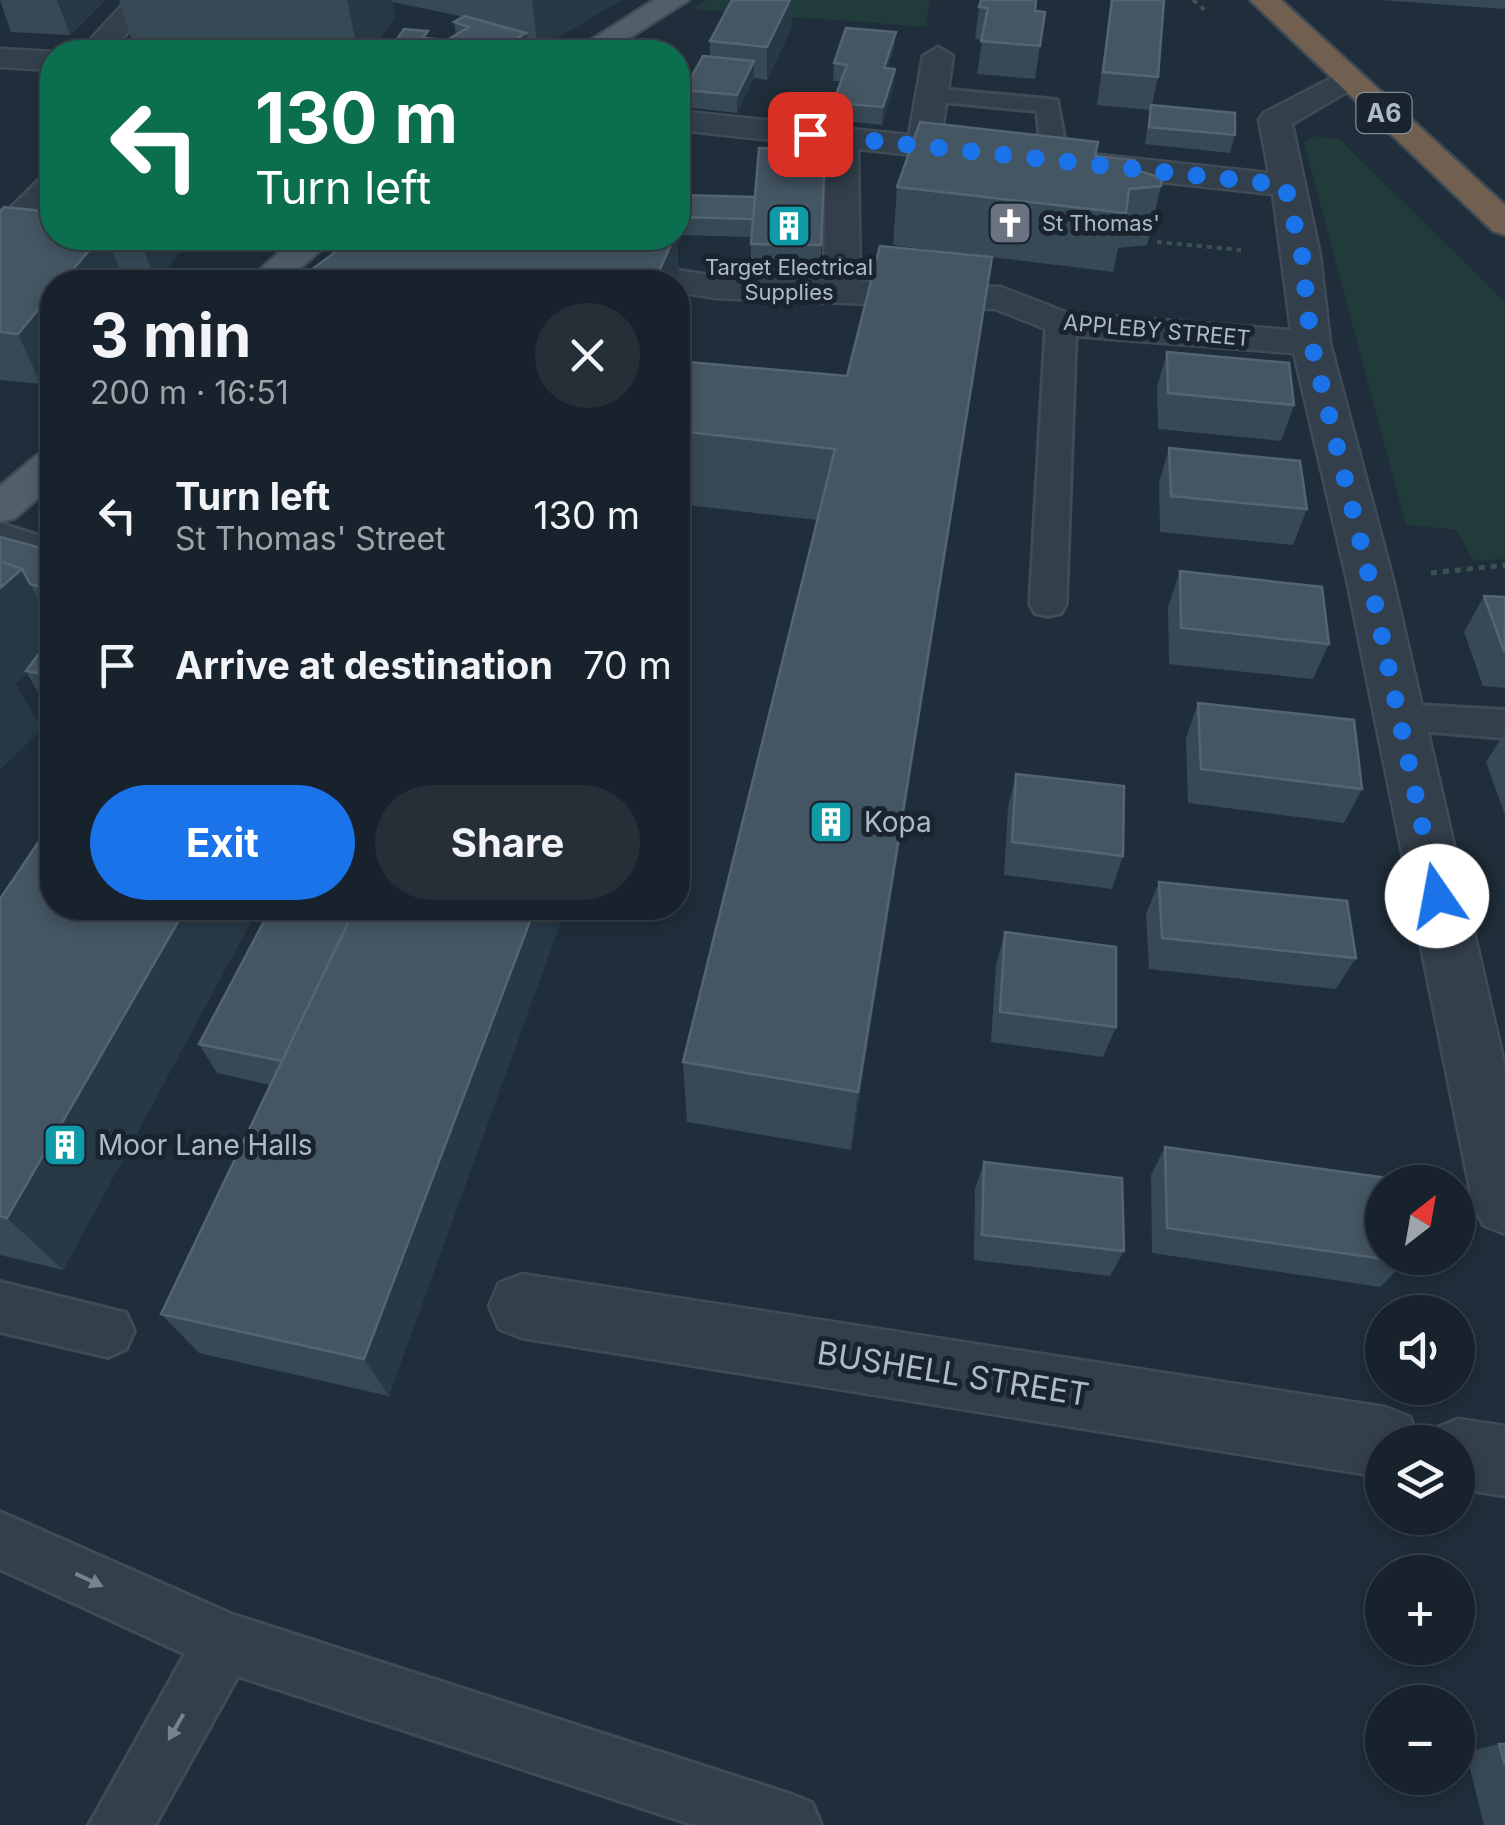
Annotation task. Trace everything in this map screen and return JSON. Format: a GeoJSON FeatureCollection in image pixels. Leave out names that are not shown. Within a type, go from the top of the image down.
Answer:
{"type":"FeatureCollection","features":[{"type":"Feature","properties":{"kind":"highway","name":"A6"},"geometry":{"type":"LineString","coordinates":[[1264,0],[1499,212]]}},
{"type":"Feature","properties":{"kind":"main road"},"geometry":{"type":"LineString","coordinates":[[607,40],[675,0]]}},
{"type":"Feature","properties":{"kind":"main road"},"geometry":{"type":"LineString","coordinates":[[278,270],[302,250]]}},
{"type":"Feature","properties":{"kind":"main road"},"geometry":{"type":"LineString","coordinates":[[0,508],[40,474]]}},
{"type":"Feature","properties":{"kind":"street"},"geometry":{"type":"LineString","coordinates":[[105,40],[143,0]]}},
{"type":"Feature","properties":{"kind":"street"},"geometry":{"type":"LineString","coordinates":[[924,144],[938,56]]}},
{"type":"Feature","properties":{"kind":"street"},"geometry":{"type":"LineString","coordinates":[[0,58],[40,60]]}},
{"type":"Feature","properties":{"kind":"street"},"geometry":{"type":"LineString","coordinates":[[1350,81],[1275,120],[1302,255],[1311,342],[1370,580],[1398,718],[1491,1073],[1505,1204]]}},
{"type":"Feature","properties":{"kind":"street"},"geometry":{"type":"LineString","coordinates":[[690,121],[1285,185]]}},
{"type":"Feature","properties":{"kind":"street"},"geometry":{"type":"LineString","coordinates":[[842,137],[842,291]]}},
{"type":"Feature","properties":{"kind":"street","name":"APPLEBY STREET"},"geometry":{"type":"LineString","coordinates":[[582,270],[608,270]]}},
{"type":"Feature","properties":{"kind":"street","name":"APPLEBY STREET"},"geometry":{"type":"LineString","coordinates":[[690,283],[1001,298],[1061,324],[1311,342]]}},
{"type":"Feature","properties":{"kind":"street","name":"BUSHELL STREET"},"geometry":{"type":"LineString","coordinates":[[522,1306],[1365,1439]]}},
{"type":"Feature","properties":{"kind":"street"},"geometry":{"type":"LineString","coordinates":[[1475,1457],[1505,1462]]}},
{"type":"Feature","properties":{"kind":"lane"},"geometry":{"type":"LineString","coordinates":[[930,95],[1048,105],[1055,159]]}},
{"type":"Feature","properties":{"kind":"lane"},"geometry":{"type":"LineString","coordinates":[[0,234],[40,194]]}},
{"type":"Feature","properties":{"kind":"lane"},"geometry":{"type":"LineString","coordinates":[[1048,604],[1061,324]]}},
{"type":"Feature","properties":{"kind":"lane"},"geometry":{"type":"LineString","coordinates":[[0,534],[40,548]]}},
{"type":"Feature","properties":{"kind":"lane"},"geometry":{"type":"LineString","coordinates":[[1398,718],[1505,724]]}},
{"type":"Feature","properties":{"kind":"lane"},"geometry":{"type":"LineString","coordinates":[[0,1307],[108,1331]]}},
{"type":"Feature","properties":{"kind":"lane"},"geometry":{"type":"LineString","coordinates":[[0,1540],[225,1642],[790,1825]]}},
{"type":"Feature","properties":{"kind":"lane"},"geometry":{"type":"LineString","coordinates":[[120,1825],[225,1642]]}},
{"type":"Feature","properties":{"kind":"path"},"geometry":{"type":"LineString","coordinates":[[1192,0],[1206,11]]}},
{"type":"Feature","properties":{"kind":"path"},"geometry":{"type":"LineString","coordinates":[[1157,242],[1302,255]]}},
{"type":"Feature","properties":{"kind":"green space"},"geometry":{"type":"Polygon","coordinates":[[[707,0],[930,0],[926,27],[692,9],[707,0]]]}},
{"type":"Feature","properties":{"kind":"green space"},"geometry":{"type":"Polygon","coordinates":[[[1315,136],[1339,139],[1505,302],[1505,559],[1473,561],[1457,530],[1406,525],[1304,143],[1315,136]]]}},
{"type":"Feature","properties":{"kind":"building"},"geometry":{"type":"Polygon","coordinates":[[[732,0],[790,0],[767,47],[710,41],[732,0]]]}},
{"type":"Feature","properties":{"kind":"building"},"geometry":{"type":"Polygon","coordinates":[[[981,0],[1036,0],[1035,11],[1045,12],[1040,46],[981,41],[988,8],[979,7],[981,0]]]}},
{"type":"Feature","properties":{"kind":"building"},"geometry":{"type":"Polygon","coordinates":[[[1112,0],[1164,0],[1158,77],[1103,72],[1112,0]]]}},
{"type":"Feature","properties":{"kind":"building"},"geometry":{"type":"Polygon","coordinates":[[[464,16],[526,33],[515,40],[447,40],[469,27],[454,22],[464,16]]]}},
{"type":"Feature","properties":{"kind":"building"},"geometry":{"type":"Polygon","coordinates":[[[846,28],[896,32],[884,68],[895,69],[883,107],[833,103],[847,65],[834,63],[846,28]]]}},
{"type":"Feature","properties":{"kind":"building"},"geometry":{"type":"Polygon","coordinates":[[[404,29],[428,31],[423,38],[447,40],[396,40],[404,29]]]}},
{"type":"Feature","properties":{"kind":"building"},"geometry":{"type":"Polygon","coordinates":[[[703,56],[754,61],[737,95],[690,91],[690,79],[703,56]]]}},
{"type":"Feature","properties":{"kind":"building"},"geometry":{"type":"Polygon","coordinates":[[[1151,105],[1235,113],[1235,135],[1149,127],[1151,105]]]}},
{"type":"Feature","properties":{"kind":"building"},"geometry":{"type":"Polygon","coordinates":[[[920,122],[1098,142],[1095,156],[1134,160],[1132,169],[1162,178],[1161,186],[1129,189],[1126,213],[897,187],[920,122]]]}},
{"type":"Feature","properties":{"kind":"building","name":"Target Electrical Supplies"},"geometry":{"type":"Polygon","coordinates":[[[759,148],[825,150],[821,245],[751,244],[759,148]]]}},
{"type":"Feature","properties":{"kind":"building"},"geometry":{"type":"Polygon","coordinates":[[[690,195],[755,197],[753,219],[690,217],[690,195]]]}},
{"type":"Feature","properties":{"kind":"building"},"geometry":{"type":"Polygon","coordinates":[[[4,207],[40,211],[40,250],[90,250],[72,270],[40,270],[40,307],[18,334],[0,332],[0,211],[4,207]]]}},
{"type":"Feature","properties":{"kind":"building","name":"Kopa"},"geometry":{"type":"Polygon","coordinates":[[[880,246],[992,257],[858,1092],[683,1062],[835,449],[690,432],[690,362],[847,376],[880,246]]]}},
{"type":"Feature","properties":{"kind":"building"},"geometry":{"type":"Polygon","coordinates":[[[338,250],[669,250],[659,270],[311,270],[338,250]]]}},
{"type":"Feature","properties":{"kind":"building"},"geometry":{"type":"Polygon","coordinates":[[[1167,352],[1289,363],[1294,405],[1168,393],[1167,352]]]}},
{"type":"Feature","properties":{"kind":"building"},"geometry":{"type":"Polygon","coordinates":[[[1169,448],[1300,461],[1307,509],[1171,496],[1169,448]]]}},
{"type":"Feature","properties":{"kind":"building"},"geometry":{"type":"Polygon","coordinates":[[[0,537],[40,548],[40,587],[30,584],[22,569],[0,561],[0,537]]]}},
{"type":"Feature","properties":{"kind":"building"},"geometry":{"type":"Polygon","coordinates":[[[0,561],[22,569],[0,588],[0,561]]]}},
{"type":"Feature","properties":{"kind":"building"},"geometry":{"type":"Polygon","coordinates":[[[1180,571],[1322,587],[1329,644],[1181,628],[1180,571]]]}},
{"type":"Feature","properties":{"kind":"building"},"geometry":{"type":"Polygon","coordinates":[[[1484,596],[1505,597],[1505,651],[1504,651],[1484,596]]]}},
{"type":"Feature","properties":{"kind":"building"},"geometry":{"type":"Polygon","coordinates":[[[40,652],[40,674],[26,671],[40,652]]]}},
{"type":"Feature","properties":{"kind":"building"},"geometry":{"type":"Polygon","coordinates":[[[1198,703],[1354,720],[1362,789],[1201,769],[1198,703]]]}},
{"type":"Feature","properties":{"kind":"building"},"geometry":{"type":"Polygon","coordinates":[[[1016,774],[1124,786],[1123,856],[1012,842],[1016,774]]]}},
{"type":"Feature","properties":{"kind":"building"},"geometry":{"type":"Polygon","coordinates":[[[40,840],[40,920],[179,920],[7,1218],[0,1216],[0,899],[40,840]]]}},
{"type":"Feature","properties":{"kind":"building"},"geometry":{"type":"Polygon","coordinates":[[[1159,882],[1347,901],[1356,958],[1162,938],[1159,882]]]}},
{"type":"Feature","properties":{"kind":"building"},"geometry":{"type":"Polygon","coordinates":[[[265,920],[349,920],[282,1061],[199,1044],[265,920]]]}},
{"type":"Feature","properties":{"kind":"building"},"geometry":{"type":"Polygon","coordinates":[[[349,920],[530,920],[364,1359],[161,1314],[349,920]]]}},
{"type":"Feature","properties":{"kind":"building"},"geometry":{"type":"Polygon","coordinates":[[[1005,932],[1116,947],[1116,1027],[1000,1012],[1005,932]]]}},
{"type":"Feature","properties":{"kind":"building"},"geometry":{"type":"Polygon","coordinates":[[[1165,1147],[1365,1175],[1365,1256],[1167,1228],[1165,1147]]]}},
{"type":"Feature","properties":{"kind":"building"},"geometry":{"type":"Polygon","coordinates":[[[984,1162],[1122,1178],[1124,1251],[982,1235],[984,1162]]]}},
{"type":"Feature","properties":{"kind":"building"},"geometry":{"type":"Polygon","coordinates":[[[1499,1744],[1505,1744],[1505,1765],[1499,1744]]]}},
{"type":"Feature","properties":{"kind":"place","name":"St Thomas'"},"geometry":{"type":"Point","coordinates":[1010,223]}},
{"type":"Feature","properties":{"kind":"place","name":"Target Electrical Supplies"},"geometry":{"type":"Point","coordinates":[789,226]}},
{"type":"Feature","properties":{"kind":"place","name":"Kopa"},"geometry":{"type":"Point","coordinates":[831,822]}},
{"type":"Feature","properties":{"kind":"place","name":"Moor Lane Halls"},"geometry":{"type":"Point","coordinates":[65,1145]}},
{"type":"Feature","properties":{"kind":"route"},"geometry":{"type":"LineString","coordinates":[[810,134],[1285,185],[1302,255],[1311,342],[1370,580],[1437,896]]}}]}
